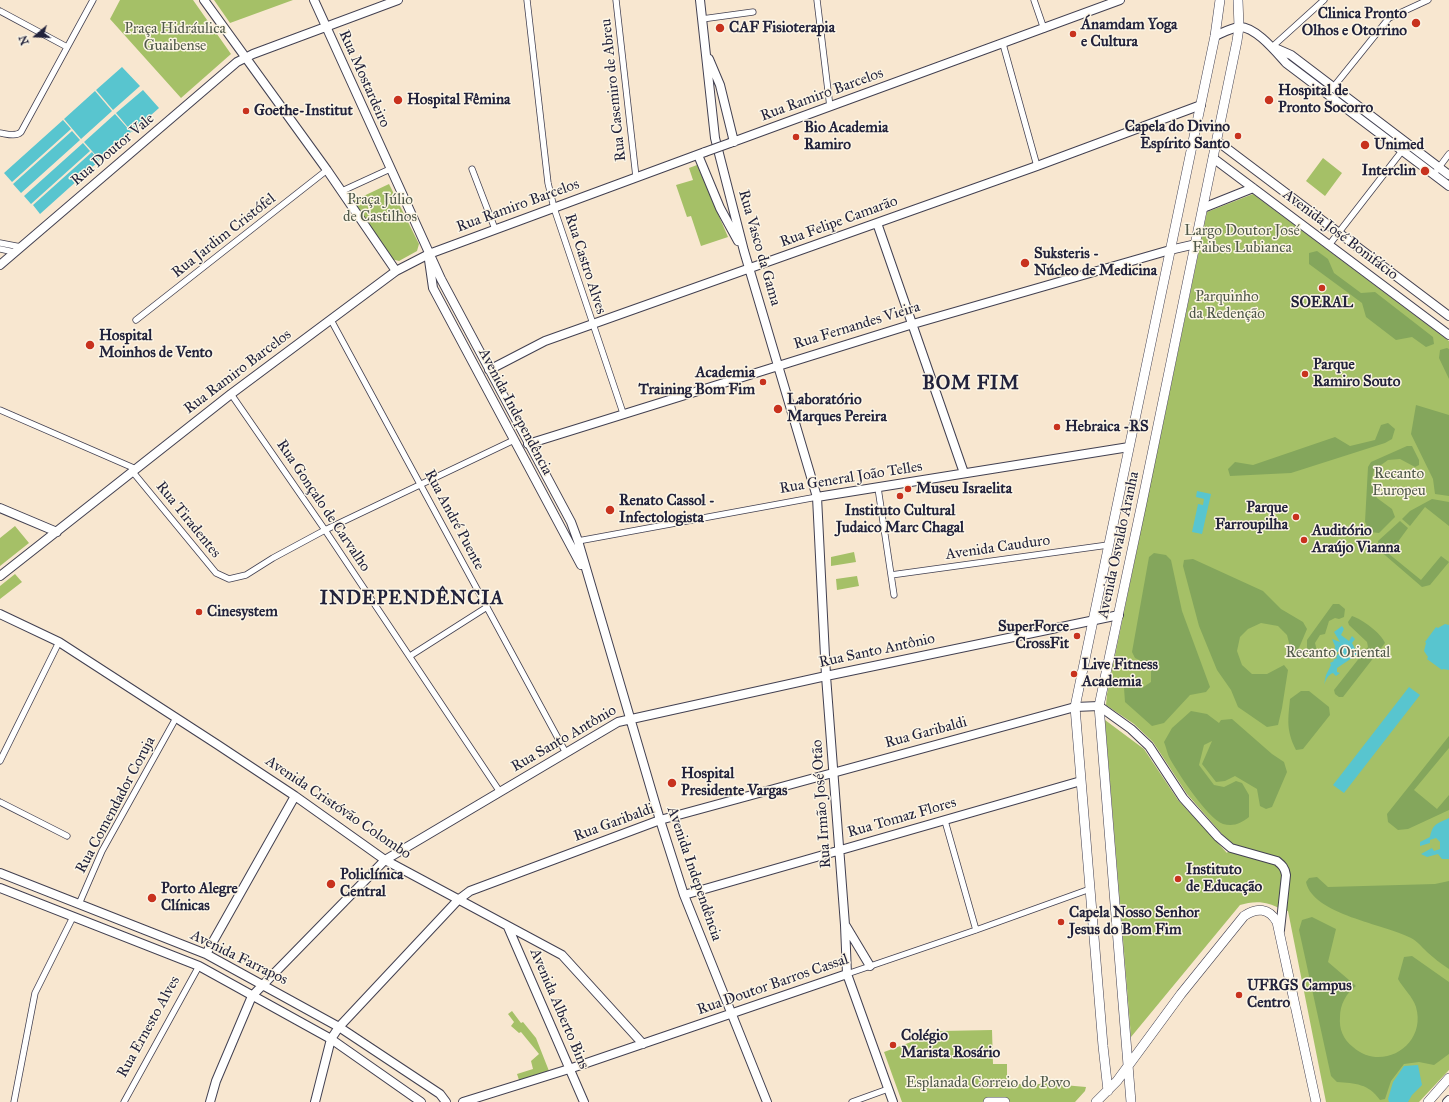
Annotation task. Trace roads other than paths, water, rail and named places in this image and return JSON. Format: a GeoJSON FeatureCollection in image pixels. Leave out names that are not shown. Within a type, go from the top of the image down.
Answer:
{"type":"FeatureCollection","features":[{"type":"Feature","properties":{"kind":"main road","name":"Avenida Osvaldo Aranha"},"geometry":{"type":"LineString","coordinates":[[1108,1091],[1075,707],[1201,105],[1215,36],[1220,0]]}},
{"type":"Feature","properties":{"kind":"main road","name":"Avenida Osvaldo Aranha"},"geometry":{"type":"LineString","coordinates":[[1130,1102],[1099,706],[1217,141],[1239,27],[1238,0]]}},
{"type":"Feature","properties":{"kind":"main road"},"geometry":{"type":"LineString","coordinates":[[1096,1102],[1108,1091],[1244,916],[1255,910],[1262,910],[1269,912],[1277,922],[1316,1102]]}},
{"type":"Feature","properties":{"kind":"main road"},"geometry":{"type":"LineString","coordinates":[[1126,1046],[1136,1046],[1146,1041]]}},
{"type":"Feature","properties":{"kind":"main road"},"geometry":{"type":"LineString","coordinates":[[1428,1102],[1449,1078]]}},
{"type":"Feature","properties":{"kind":"main road"},"geometry":{"type":"LineString","coordinates":[[988,1102],[1004,1102]]}},
{"type":"Feature","properties":{"kind":"street"},"geometry":{"type":"LineString","coordinates":[[0,133],[18,134],[93,0]]}},
{"type":"Feature","properties":{"kind":"street"},"geometry":{"type":"LineString","coordinates":[[204,0],[342,191],[396,271]]}},
{"type":"Feature","properties":{"kind":"street","name":"Rua Mostardeiro"},"geometry":{"type":"LineString","coordinates":[[314,0],[390,169]]}},
{"type":"Feature","properties":{"kind":"street","name":"Rua Doutor Vale"},"geometry":{"type":"LineString","coordinates":[[0,264],[237,62],[325,26],[398,0]]}},
{"type":"Feature","properties":{"kind":"street","name":"Rua Castro Alves"},"geometry":{"type":"LineString","coordinates":[[528,0],[548,183],[554,208],[622,413]]}},
{"type":"Feature","properties":{"kind":"street","name":"Rua Casemiro de Abreu"},"geometry":{"type":"LineString","coordinates":[[616,0],[636,177]]}},
{"type":"Feature","properties":{"kind":"street","name":"Rua Vasco da Gama"},"geometry":{"type":"LineString","coordinates":[[700,0],[715,138],[749,269],[817,497]]}},
{"type":"Feature","properties":{"kind":"street"},"geometry":{"type":"LineString","coordinates":[[1034,0],[1044,29]]}},
{"type":"Feature","properties":{"kind":"street","name":"Rua Ramiro Barcelos"},"geometry":{"type":"LineString","coordinates":[[0,576],[231,394],[396,271],[429,254],[1120,0]]}},
{"type":"Feature","properties":{"kind":"street"},"geometry":{"type":"LineString","coordinates":[[1272,47],[1324,0]]}},
{"type":"Feature","properties":{"kind":"street"},"geometry":{"type":"LineString","coordinates":[[1327,95],[1389,18],[1428,0]]}},
{"type":"Feature","properties":{"kind":"street"},"geometry":{"type":"LineString","coordinates":[[818,1],[830,107]]}},
{"type":"Feature","properties":{"kind":"street"},"geometry":{"type":"LineString","coordinates":[[0,10],[67,47]]}},
{"type":"Feature","properties":{"kind":"street"},"geometry":{"type":"LineString","coordinates":[[702,19],[753,12]]}},
{"type":"Feature","properties":{"kind":"street"},"geometry":{"type":"LineString","coordinates":[[1215,36],[1239,27],[1250,28],[1272,47],[1286,63],[1449,186]]}},
{"type":"Feature","properties":{"kind":"street"},"geometry":{"type":"LineString","coordinates":[[1003,44],[1037,166]]}},
{"type":"Feature","properties":{"kind":"street"},"geometry":{"type":"LineString","coordinates":[[1272,47],[1290,55],[1449,175]]}},
{"type":"Feature","properties":{"kind":"street"},"geometry":{"type":"LineString","coordinates":[[705,49],[720,85],[732,142]]}},
{"type":"Feature","properties":{"kind":"street","name":"Rua Felipe Camarão"},"geometry":{"type":"LineString","coordinates":[[489,370],[545,341],[1037,166],[1201,105]]}},
{"type":"Feature","properties":{"kind":"street","name":"Avenida José Bonifácio"},"geometry":{"type":"LineString","coordinates":[[1217,141],[1449,316]]}},
{"type":"Feature","properties":{"kind":"street"},"geometry":{"type":"LineString","coordinates":[[1329,245],[1402,151]]}},
{"type":"Feature","properties":{"kind":"street"},"geometry":{"type":"LineString","coordinates":[[702,153],[720,208],[744,251]]}},
{"type":"Feature","properties":{"kind":"street"},"geometry":{"type":"LineString","coordinates":[[1434,175],[1449,154]]}},
{"type":"Feature","properties":{"kind":"street","name":"Avenida José Bonifácio"},"geometry":{"type":"LineString","coordinates":[[1213,158],[1449,335]]}},
{"type":"Feature","properties":{"kind":"street"},"geometry":{"type":"LineString","coordinates":[[1237,175],[1237,170],[1241,165],[1248,164]]}},
{"type":"Feature","properties":{"kind":"street"},"geometry":{"type":"LineString","coordinates":[[342,191],[390,169]]}},
{"type":"Feature","properties":{"kind":"street","name":"Avenida Independência"},"geometry":{"type":"LineString","coordinates":[[390,169],[429,254],[528,444],[571,522],[578,541],[660,820],[684,895],[767,1102]]}},
{"type":"Feature","properties":{"kind":"street"},"geometry":{"type":"LineString","coordinates":[[472,169],[495,229]]}},
{"type":"Feature","properties":{"kind":"street","name":"Rua Jardim Cristófel"},"geometry":{"type":"LineString","coordinates":[[136,320],[327,170]]}},
{"type":"Feature","properties":{"kind":"street"},"geometry":{"type":"LineString","coordinates":[[1203,208],[1253,188]]}},
{"type":"Feature","properties":{"kind":"street"},"geometry":{"type":"LineString","coordinates":[[877,223],[964,474]]}},
{"type":"Feature","properties":{"kind":"street"},"geometry":{"type":"LineString","coordinates":[[390,262],[394,265],[399,264],[419,254],[422,250],[424,242]]}},
{"type":"Feature","properties":{"kind":"street"},"geometry":{"type":"LineString","coordinates":[[0,243],[17,250]]}},
{"type":"Feature","properties":{"kind":"street","name":"Rua Fernandes Vieira"},"geometry":{"type":"LineString","coordinates":[[528,444],[622,413],[913,324],[1170,250],[1196,244]]}},
{"type":"Feature","properties":{"kind":"street"},"geometry":{"type":"LineString","coordinates":[[0,249],[17,250]]}},
{"type":"Feature","properties":{"kind":"street","name":"Avenida Independência"},"geometry":{"type":"LineString","coordinates":[[429,254],[433,288],[589,580]]}},
{"type":"Feature","properties":{"kind":"street","name":"Rua André Puente"},"geometry":{"type":"LineString","coordinates":[[331,320],[566,753]]}},
{"type":"Feature","properties":{"kind":"street","name":"Rua Gonçalo de Carvalho"},"geometry":{"type":"LineString","coordinates":[[231,394],[325,530],[500,792]]}},
{"type":"Feature","properties":{"kind":"street","name":"Rua Tiradentes"},"geometry":{"type":"LineString","coordinates":[[0,410],[126,464],[216,573],[229,579],[246,575],[273,558],[325,530]]}},
{"type":"Feature","properties":{"kind":"street"},"geometry":{"type":"LineString","coordinates":[[325,530],[514,440]]}},
{"type":"Feature","properties":{"kind":"street","name":"Rua General João Telles"},"geometry":{"type":"LineString","coordinates":[[578,541],[817,497],[1129,447]]}},
{"type":"Feature","properties":{"kind":"street"},"geometry":{"type":"LineString","coordinates":[[878,488],[894,595]]}},
{"type":"Feature","properties":{"kind":"street","name":"Rua Irmão José Otão"},"geometry":{"type":"LineString","coordinates":[[817,497],[826,676],[845,925],[847,974],[892,1102]]}},
{"type":"Feature","properties":{"kind":"street"},"geometry":{"type":"LineString","coordinates":[[0,508],[57,532]]}},
{"type":"Feature","properties":{"kind":"street"},"geometry":{"type":"LineString","coordinates":[[43,526],[48,538]]}},
{"type":"Feature","properties":{"kind":"street","name":"Avenida Cauduro"},"geometry":{"type":"LineString","coordinates":[[892,575],[1108,545]]}},
{"type":"Feature","properties":{"kind":"street"},"geometry":{"type":"LineString","coordinates":[[410,656],[487,607]]}},
{"type":"Feature","properties":{"kind":"street","name":"Avenida Cristóvão Colombo"},"geometry":{"type":"LineString","coordinates":[[0,614],[59,642],[295,796],[385,860],[562,955],[643,1044]]}},
{"type":"Feature","properties":{"kind":"street","name":"Rua Santo Antônio"},"geometry":{"type":"LineString","coordinates":[[210,1102],[216,1081],[252,996],[385,860],[618,722],[630,718],[826,676],[1119,615]]}},
{"type":"Feature","properties":{"kind":"street"},"geometry":{"type":"LineString","coordinates":[[0,761],[59,642]]}},
{"type":"Feature","properties":{"kind":"street"},"geometry":{"type":"LineString","coordinates":[[1099,706],[1132,729],[1149,746],[1183,798],[1218,837],[1231,848],[1277,861],[1282,864],[1286,875],[1280,933]]}},
{"type":"Feature","properties":{"kind":"street","name":"Rua Garibaldi"},"geometry":{"type":"LineString","coordinates":[[315,1102],[331,1040],[339,1026],[458,900],[470,891],[660,820],[1075,707],[1099,706]]}},
{"type":"Feature","properties":{"kind":"street","name":"Rua Comendador Coruja"},"geometry":{"type":"LineString","coordinates":[[79,904],[102,851],[176,718]]}},
{"type":"Feature","properties":{"kind":"street","name":"Rua Tomaz Flores"},"geometry":{"type":"LineString","coordinates":[[684,895],[1081,782]]}},
{"type":"Feature","properties":{"kind":"street"},"geometry":{"type":"LineString","coordinates":[[206,954],[295,796]]}},
{"type":"Feature","properties":{"kind":"street"},"geometry":{"type":"LineString","coordinates":[[0,802],[67,836]]}},
{"type":"Feature","properties":{"kind":"street"},"geometry":{"type":"LineString","coordinates":[[945,821],[976,930]]}},
{"type":"Feature","properties":{"kind":"street","name":"Avenida Farrapos"},"geometry":{"type":"LineString","coordinates":[[0,874],[206,954],[339,1026],[440,1094],[446,1102]]}},
{"type":"Feature","properties":{"kind":"street","name":"Avenida Farrapos"},"geometry":{"type":"LineString","coordinates":[[0,888],[199,966],[331,1040],[421,1102]]}},
{"type":"Feature","properties":{"kind":"street","name":"Rua Doutor Barros Cassal"},"geometry":{"type":"LineString","coordinates":[[463,1102],[569,1070],[976,930],[1090,889]]}},
{"type":"Feature","properties":{"kind":"street"},"geometry":{"type":"LineString","coordinates":[[14,1102],[35,993],[72,917]]}},
{"type":"Feature","properties":{"kind":"street"},"geometry":{"type":"LineString","coordinates":[[845,925],[870,966]]}},
{"type":"Feature","properties":{"kind":"street","name":"Avenida Alberto Bins"},"geometry":{"type":"LineString","coordinates":[[508,927],[584,1102]]}},
{"type":"Feature","properties":{"kind":"street","name":"Rua Ernesto Alves"},"geometry":{"type":"LineString","coordinates":[[124,1102],[199,966]]}},
{"type":"Feature","properties":{"kind":"street"},"geometry":{"type":"LineString","coordinates":[[852,1102],[888,1089]]}},
{"type":"Feature","properties":{"kind":"water"},"geometry":{"type":"Polygon","coordinates":[[[122,67],[140,86],[113,110],[96,90],[122,67]]]}},
{"type":"Feature","properties":{"kind":"water"},"geometry":{"type":"Polygon","coordinates":[[[143,90],[159,108],[132,132],[116,113],[143,90]]]}},
{"type":"Feature","properties":{"kind":"water"},"geometry":{"type":"Polygon","coordinates":[[[95,91],[112,111],[81,139],[64,119],[95,91]]]}},
{"type":"Feature","properties":{"kind":"water"},"geometry":{"type":"Polygon","coordinates":[[[115,114],[131,132],[100,160],[84,142],[115,114]]]}},
{"type":"Feature","properties":{"kind":"water"},"geometry":{"type":"Polygon","coordinates":[[[63,120],[71,129],[12,182],[4,173],[63,120]]]}},
{"type":"Feature","properties":{"kind":"water"},"geometry":{"type":"Polygon","coordinates":[[[72,131],[80,140],[21,193],[13,184],[72,131]]]}},
{"type":"Feature","properties":{"kind":"water"},"geometry":{"type":"Polygon","coordinates":[[[83,143],[90,151],[31,204],[24,196],[83,143]]]}},
{"type":"Feature","properties":{"kind":"water"},"geometry":{"type":"Polygon","coordinates":[[[92,152],[99,161],[40,214],[33,205],[92,152]]]}},
{"type":"Feature","properties":{"kind":"water"},"geometry":{"type":"Polygon","coordinates":[[[1197,491],[1211,494],[1202,534],[1192,532],[1198,504],[1203,505],[1204,499],[1196,497],[1197,491]]]}},
{"type":"Feature","properties":{"kind":"water"},"geometry":{"type":"Polygon","coordinates":[[[1445,624],[1449,625],[1449,670],[1442,670],[1427,659],[1428,657],[1424,651],[1425,642],[1436,627],[1438,628],[1445,624]]]}},
{"type":"Feature","properties":{"kind":"water"},"geometry":{"type":"Polygon","coordinates":[[[1342,626],[1344,629],[1341,635],[1349,641],[1352,636],[1355,639],[1352,643],[1356,651],[1361,651],[1360,656],[1355,655],[1337,668],[1337,672],[1340,673],[1336,676],[1333,673],[1330,675],[1326,679],[1324,685],[1326,675],[1331,665],[1330,663],[1337,658],[1336,656],[1341,652],[1341,650],[1334,654],[1335,646],[1332,639],[1340,642],[1334,632],[1342,626]]]}},
{"type":"Feature","properties":{"kind":"water"},"geometry":{"type":"Polygon","coordinates":[[[1409,687],[1420,695],[1344,793],[1333,785],[1409,687]]]}},
{"type":"Feature","properties":{"kind":"water"},"geometry":{"type":"Polygon","coordinates":[[[1449,818],[1449,859],[1442,859],[1438,854],[1427,857],[1421,854],[1432,848],[1434,851],[1440,849],[1440,842],[1436,838],[1430,840],[1430,843],[1420,846],[1420,842],[1430,837],[1436,824],[1449,818]]]}},
{"type":"Feature","properties":{"kind":"water"},"geometry":{"type":"Polygon","coordinates":[[[1418,1065],[1422,1085],[1412,1095],[1408,1102],[1389,1102],[1388,1099],[1393,1082],[1404,1066],[1418,1065]]]}},
{"type":"Feature","properties":{"kind":"place","name":"Clinica Pronto Olhos e Otorrino"},"geometry":{"type":"Point","coordinates":[1416,23]}},
{"type":"Feature","properties":{"kind":"place","name":"CAF Fisioterapia"},"geometry":{"type":"Point","coordinates":[720,28]}},
{"type":"Feature","properties":{"kind":"place","name":"Ánamdam Yoga e Cultura"},"geometry":{"type":"Point","coordinates":[1073,34]}},
{"type":"Feature","properties":{"kind":"place","name":"Hospital Fêmina"},"geometry":{"type":"Point","coordinates":[398,100]}},
{"type":"Feature","properties":{"kind":"place","name":"Hospital de Pronto Socorro"},"geometry":{"type":"Point","coordinates":[1269,100]}},
{"type":"Feature","properties":{"kind":"place","name":"Goethe-Institut"},"geometry":{"type":"Point","coordinates":[246,111]}},
{"type":"Feature","properties":{"kind":"place","name":"Capela do Divino Espírito Santo"},"geometry":{"type":"Point","coordinates":[1238,136]}},
{"type":"Feature","properties":{"kind":"place","name":"Bio Academia Ramiro"},"geometry":{"type":"Point","coordinates":[796,137]}},
{"type":"Feature","properties":{"kind":"place","name":"Unimed"},"geometry":{"type":"Point","coordinates":[1365,145]}},
{"type":"Feature","properties":{"kind":"place","name":"Interclin"},"geometry":{"type":"Point","coordinates":[1425,171]}},
{"type":"Feature","properties":{"kind":"place","name":"Suksteris - Núcleo de Medicina"},"geometry":{"type":"Point","coordinates":[1025,263]}},
{"type":"Feature","properties":{"kind":"place","name":"SOERAL"},"geometry":{"type":"Point","coordinates":[1322,288]}},
{"type":"Feature","properties":{"kind":"place","name":"Hospital Moinhos de Vento"},"geometry":{"type":"Point","coordinates":[90,345]}},
{"type":"Feature","properties":{"kind":"place","name":"Parque Ramiro Souto"},"geometry":{"type":"Point","coordinates":[1305,374]}},
{"type":"Feature","properties":{"kind":"place","name":"Academia Training Bom Fim"},"geometry":{"type":"Point","coordinates":[763,382]}},
{"type":"Feature","properties":{"kind":"place","name":"Laboratório Marques Pereira"},"geometry":{"type":"Point","coordinates":[778,409]}},
{"type":"Feature","properties":{"kind":"place","name":"Hebraica -RS"},"geometry":{"type":"Point","coordinates":[1057,427]}},
{"type":"Feature","properties":{"kind":"place","name":"Museu Israelita"},"geometry":{"type":"Point","coordinates":[908,489]}},
{"type":"Feature","properties":{"kind":"place","name":"Instituto Cultural Judaico Marc Chagal"},"geometry":{"type":"Point","coordinates":[900,496]}},
{"type":"Feature","properties":{"kind":"place","name":"Renato Cassol - Infectologista"},"geometry":{"type":"Point","coordinates":[610,510]}},
{"type":"Feature","properties":{"kind":"place","name":"Parque Farroupilha"},"geometry":{"type":"Point","coordinates":[1296,517]}},
{"type":"Feature","properties":{"kind":"place","name":"Auditório Araújo Vianna"},"geometry":{"type":"Point","coordinates":[1304,540]}},
{"type":"Feature","properties":{"kind":"place","name":"Cinesystem"},"geometry":{"type":"Point","coordinates":[199,612]}},
{"type":"Feature","properties":{"kind":"place","name":"SuperForce CrossFit"},"geometry":{"type":"Point","coordinates":[1077,636]}},
{"type":"Feature","properties":{"kind":"place","name":"Live Fitness Academia"},"geometry":{"type":"Point","coordinates":[1074,674]}},
{"type":"Feature","properties":{"kind":"place","name":"Hospital Presidente Vargas"},"geometry":{"type":"Point","coordinates":[672,783]}},
{"type":"Feature","properties":{"kind":"place","name":"Instituto de Educação"},"geometry":{"type":"Point","coordinates":[1178,879]}},
{"type":"Feature","properties":{"kind":"place","name":"Policlínica Central"},"geometry":{"type":"Point","coordinates":[331,884]}},
{"type":"Feature","properties":{"kind":"place","name":"Porto Alegre Clínicas"},"geometry":{"type":"Point","coordinates":[152,898]}},
{"type":"Feature","properties":{"kind":"place","name":"Capela Nosso Senhor Jesus do Bom Fim"},"geometry":{"type":"Point","coordinates":[1061,922]}},
{"type":"Feature","properties":{"kind":"place","name":"UFRGS Campus Centro"},"geometry":{"type":"Point","coordinates":[1239,995]}},
{"type":"Feature","properties":{"kind":"place","name":"Colégio Marista Rosário"},"geometry":{"type":"Point","coordinates":[893,1045]}},
{"type":"Feature","properties":{"kind":"district","name":"BOM FIM"},"geometry":{"type":"Point","coordinates":[971,384]}},
{"type":"Feature","properties":{"kind":"district","name":"INDEPENDÊNCIA"},"geometry":{"type":"Point","coordinates":[412,599]}},
{"type":"Feature","properties":{"kind":"park label","name":"Praça Hidráulica Guaibense"},"geometry":{"type":"Point","coordinates":[175,38]}},
{"type":"Feature","properties":{"kind":"park label","name":"Praça Júlio de Castilhos"},"geometry":{"type":"Point","coordinates":[380,208]}},
{"type":"Feature","properties":{"kind":"park label","name":"Largo Doutor José Faibes Lubianca"},"geometry":{"type":"Point","coordinates":[1242,240]}},
{"type":"Feature","properties":{"kind":"park label","name":"Parquinho da Redenção"},"geometry":{"type":"Point","coordinates":[1227,306]}},
{"type":"Feature","properties":{"kind":"park label","name":"Recanto Europeu"},"geometry":{"type":"Point","coordinates":[1399,482]}},
{"type":"Feature","properties":{"kind":"park label","name":"Recanto Oriental"},"geometry":{"type":"Point","coordinates":[1338,653]}},
{"type":"Feature","properties":{"kind":"park label","name":"Esplanada Correio do Povo"},"geometry":{"type":"Point","coordinates":[988,1083]}}]}
